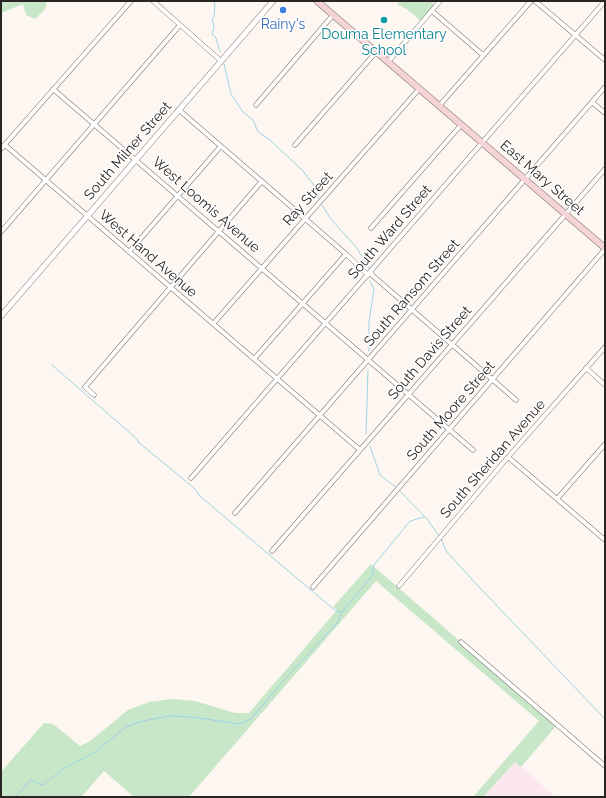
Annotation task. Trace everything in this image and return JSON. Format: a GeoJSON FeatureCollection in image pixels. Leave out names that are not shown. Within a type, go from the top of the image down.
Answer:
{"type":"FeatureCollection","features":[{"type":"Feature","properties":{"kind":"main road","name":"East Mary Street"},"geometry":{"type":"LineString","coordinates":[[317,1],[605,249]]}},
{"type":"Feature","properties":{"kind":"street"},"geometry":{"type":"LineString","coordinates":[[1,149],[131,1]]}},
{"type":"Feature","properties":{"kind":"street"},"geometry":{"type":"LineString","coordinates":[[154,1],[221,61]]}},
{"type":"Feature","properties":{"kind":"street","name":"South Milner Street"},"geometry":{"type":"LineString","coordinates":[[1,316],[273,1]]}},
{"type":"Feature","properties":{"kind":"street"},"geometry":{"type":"LineString","coordinates":[[388,62],[440,1]]}},
{"type":"Feature","properties":{"kind":"street"},"geometry":{"type":"LineString","coordinates":[[439,106],[531,1]]}},
{"type":"Feature","properties":{"kind":"street"},"geometry":{"type":"LineString","coordinates":[[535,1],[605,60]]}},
{"type":"Feature","properties":{"kind":"street","name":"South Ward Street"},"geometry":{"type":"LineString","coordinates":[[191,478],[605,1]]}},
{"type":"Feature","properties":{"kind":"street"},"geometry":{"type":"LineString","coordinates":[[432,11],[484,55]]}},
{"type":"Feature","properties":{"kind":"street"},"geometry":{"type":"LineString","coordinates":[[256,105],[333,15]]}},
{"type":"Feature","properties":{"kind":"street"},"geometry":{"type":"LineString","coordinates":[[1,232],[180,25]]}},
{"type":"Feature","properties":{"kind":"street"},"geometry":{"type":"LineString","coordinates":[[295,145],[376,52]]}},
{"type":"Feature","properties":{"kind":"street","name":"South Ransom Street"},"geometry":{"type":"LineString","coordinates":[[235,513],[605,87]]}},
{"type":"Feature","properties":{"kind":"street","name":"West Loomis Avenue"},"geometry":{"type":"LineString","coordinates":[[53,89],[473,450]]}},
{"type":"Feature","properties":{"kind":"street","name":"Ray Street"},"geometry":{"type":"LineString","coordinates":[[213,324],[419,89]]}},
{"type":"Feature","properties":{"kind":"street"},"geometry":{"type":"LineString","coordinates":[[592,102],[605,113]]}},
{"type":"Feature","properties":{"kind":"street"},"geometry":{"type":"LineString","coordinates":[[179,110],[516,400]]}},
{"type":"Feature","properties":{"kind":"street"},"geometry":{"type":"LineString","coordinates":[[371,228],[461,125]]}},
{"type":"Feature","properties":{"kind":"street","name":"West Hand Avenue"},"geometry":{"type":"LineString","coordinates":[[5,145],[360,450]]}},
{"type":"Feature","properties":{"kind":"street"},"geometry":{"type":"LineString","coordinates":[[129,252],[221,146]]}},
{"type":"Feature","properties":{"kind":"street","name":"South Davis Street"},"geometry":{"type":"LineString","coordinates":[[272,551],[605,170]]}},
{"type":"Feature","properties":{"kind":"street"},"geometry":{"type":"LineString","coordinates":[[94,395],[84,387],[262,181]]}},
{"type":"Feature","properties":{"kind":"street","name":"South Moore Street"},"geometry":{"type":"LineString","coordinates":[[313,587],[605,249]]}},
{"type":"Feature","properties":{"kind":"street"},"geometry":{"type":"LineString","coordinates":[[254,360],[346,254]]}},
{"type":"Feature","properties":{"kind":"street","name":"South Sheridan Avenue"},"geometry":{"type":"LineString","coordinates":[[399,586],[508,457],[605,347]]}},
{"type":"Feature","properties":{"kind":"street"},"geometry":{"type":"LineString","coordinates":[[586,368],[605,385]]}},
{"type":"Feature","properties":{"kind":"street"},"geometry":{"type":"LineString","coordinates":[[558,499],[605,444]]}},
{"type":"Feature","properties":{"kind":"street"},"geometry":{"type":"LineString","coordinates":[[508,457],[603,538],[605,533]]}},
{"type":"Feature","properties":{"kind":"street"},"geometry":{"type":"LineString","coordinates":[[462,642],[605,766]]}},
{"type":"Feature","properties":{"kind":"shaded area"},"geometry":{"type":"Polygon","coordinates":[[[515,762],[521,767],[556,797],[483,797],[515,762]]]}},
{"type":"Feature","properties":{"kind":"green space"},"geometry":{"type":"Polygon","coordinates":[[[1,1],[44,1],[47,4],[45,9],[35,19],[26,15],[23,4],[1,13],[1,1]]]}},
{"type":"Feature","properties":{"kind":"green space"},"geometry":{"type":"Polygon","coordinates":[[[400,1],[435,1],[433,3],[434,8],[422,22],[408,10],[397,4],[400,1]]]}},
{"type":"Feature","properties":{"kind":"green space"},"geometry":{"type":"Polygon","coordinates":[[[371,564],[557,725],[521,767],[515,762],[483,797],[473,797],[539,721],[376,581],[189,797],[134,797],[104,771],[81,797],[1,797],[1,772],[44,723],[53,724],[80,746],[90,741],[128,710],[149,702],[173,699],[195,701],[235,713],[249,713],[337,610],[333,607],[371,564]]]}},
{"type":"Feature","properties":{"kind":"waterway"},"geometry":{"type":"LineString","coordinates":[[213,1],[215,4],[214,17],[212,19],[214,27],[212,34],[216,38],[220,52]]}},
{"type":"Feature","properties":{"kind":"waterway"},"geometry":{"type":"LineString","coordinates":[[224,64],[231,94],[243,112],[253,120],[258,132],[270,140],[302,170],[313,184],[319,199]]}},
{"type":"Feature","properties":{"kind":"waterway"},"geometry":{"type":"LineString","coordinates":[[322,205],[330,218],[356,247],[369,268]]}},
{"type":"Feature","properties":{"kind":"waterway"},"geometry":{"type":"LineString","coordinates":[[369,351],[369,322],[374,289],[370,281]]}},
{"type":"Feature","properties":{"kind":"waterway"},"geometry":{"type":"LineString","coordinates":[[52,365],[137,439],[138,442],[194,488],[200,496],[336,611],[342,612]]}},
{"type":"Feature","properties":{"kind":"waterway"},"geometry":{"type":"LineString","coordinates":[[366,434],[368,370]]}},
{"type":"Feature","properties":{"kind":"waterway"},"geometry":{"type":"LineString","coordinates":[[370,446],[380,475],[397,488]]}},
{"type":"Feature","properties":{"kind":"waterway"},"geometry":{"type":"LineString","coordinates":[[399,490],[428,520],[439,536]]}},
{"type":"Feature","properties":{"kind":"waterway"},"geometry":{"type":"LineString","coordinates":[[9,797],[17,796],[30,780],[43,785],[63,769],[95,752],[126,727],[139,722],[168,716],[192,717],[240,724],[251,719],[285,679],[338,622],[342,612],[372,576],[374,565],[410,521],[424,517]]}},
{"type":"Feature","properties":{"kind":"waterway"},"geometry":{"type":"LineString","coordinates":[[441,538],[446,551],[605,719]]}},
{"type":"Feature","properties":{"kind":"place","name":"Rainy's"},"geometry":{"type":"Point","coordinates":[283,10]}},
{"type":"Feature","properties":{"kind":"place","name":"Douma Elementary School"},"geometry":{"type":"Point","coordinates":[384,20]}}]}
